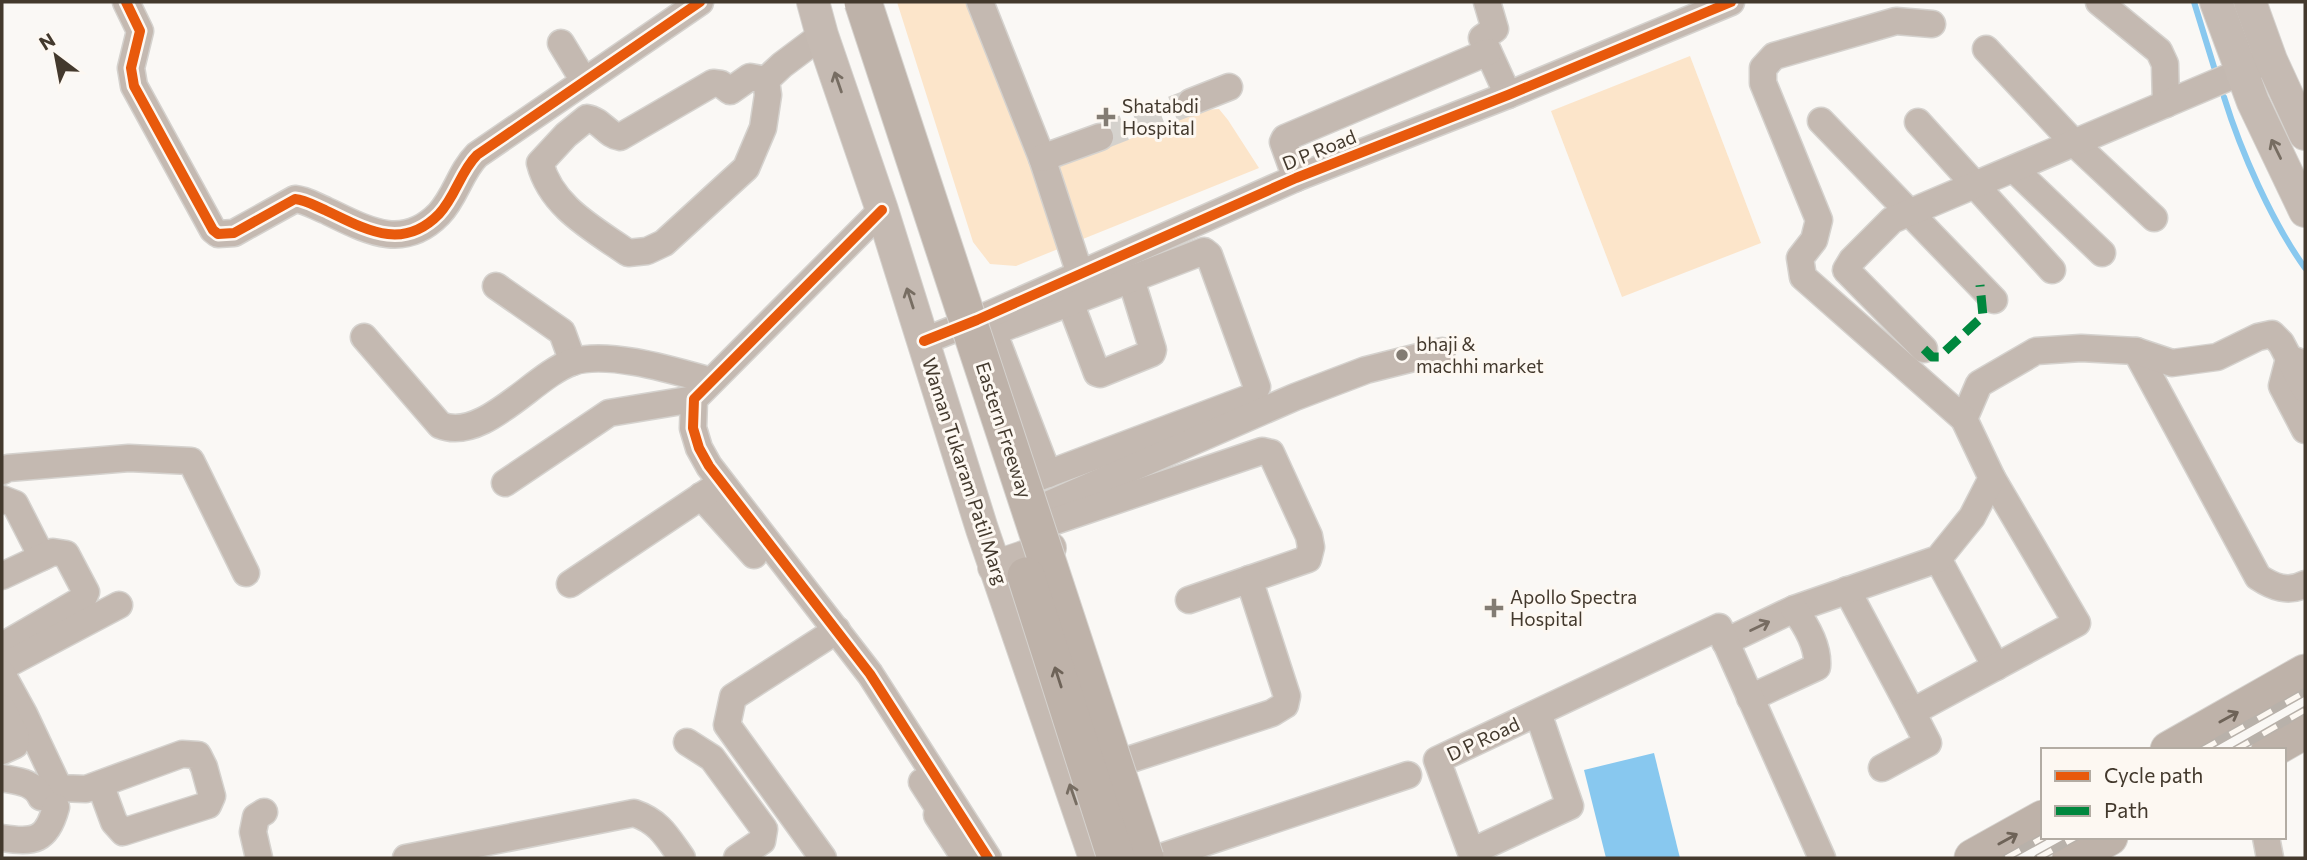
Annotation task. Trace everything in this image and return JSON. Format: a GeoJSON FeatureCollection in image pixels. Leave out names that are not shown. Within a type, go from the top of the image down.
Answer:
{"type":"FeatureCollection","features":[{"type":"Feature","properties":{"kind":"highway","name":"Eastern Freeway"},"geometry":{"type":"LineString","coordinates":[[842,2],[1116,858]]}},
{"type":"Feature","properties":{"kind":"highway","name":"Eastern Freeway"},"geometry":{"type":"LineString","coordinates":[[863,2],[1145,858]]}},
{"type":"Feature","properties":{"kind":"highway"},"geometry":{"type":"LineString","coordinates":[[2173,748],[2305,673]]}},
{"type":"Feature","properties":{"kind":"highway"},"geometry":{"type":"LineString","coordinates":[[2274,748],[2305,730]]}},
{"type":"Feature","properties":{"kind":"highway"},"geometry":{"type":"LineString","coordinates":[[1973,858],[2041,821]]}},
{"type":"Feature","properties":{"kind":"highway"},"geometry":{"type":"LineString","coordinates":[[2071,858],[2105,839]]}},
{"type":"Feature","properties":{"kind":"main road","name":"Waman Tukaram Patil Marg"},"geometry":{"type":"LineString","coordinates":[[813,2],[995,567],[1095,858]]}},
{"type":"Feature","properties":{"kind":"main road"},"geometry":{"type":"LineString","coordinates":[[874,2],[984,329],[1119,763],[1152,858]]}},
{"type":"Feature","properties":{"kind":"main road"},"geometry":{"type":"LineString","coordinates":[[2216,2],[2241,73],[2305,211]]}},
{"type":"Feature","properties":{"kind":"main road"},"geometry":{"type":"LineString","coordinates":[[2250,2],[2271,60],[2305,134]]}},
{"type":"Feature","properties":{"kind":"main road"},"geometry":{"type":"LineString","coordinates":[[995,567],[1041,508]]}},
{"type":"Feature","properties":{"kind":"street"},"geometry":{"type":"LineString","coordinates":[[126,2],[140,31],[131,68],[134,86],[213,230],[218,233],[234,233],[295,199],[373,232],[389,235],[408,233],[427,225],[453,195],[468,164],[477,155],[700,2]]}},
{"type":"Feature","properties":{"kind":"street"},"geometry":{"type":"LineString","coordinates":[[981,2],[1042,158],[1080,274]]}},
{"type":"Feature","properties":{"kind":"street"},"geometry":{"type":"LineString","coordinates":[[1487,2],[1495,29],[1482,38],[1508,94]]}},
{"type":"Feature","properties":{"kind":"street","name":"D P Road"},"geometry":{"type":"LineString","coordinates":[[924,341],[984,329],[1080,274],[1296,178],[1731,2]]}},
{"type":"Feature","properties":{"kind":"street"},"geometry":{"type":"LineString","coordinates":[[2099,2],[2159,51],[2165,64],[2166,104]]}},
{"type":"Feature","properties":{"kind":"street"},"geometry":{"type":"LineString","coordinates":[[1912,712],[2077,623],[1992,478],[1964,419],[1803,276],[1800,258],[1814,240],[1819,220],[1763,83],[1763,68],[1774,56],[1896,21],[1932,24]]}},
{"type":"Feature","properties":{"kind":"street"},"geometry":{"type":"LineString","coordinates":[[765,80],[822,35]]}},
{"type":"Feature","properties":{"kind":"street"},"geometry":{"type":"LineString","coordinates":[[561,43],[584,81]]}},
{"type":"Feature","properties":{"kind":"street"},"geometry":{"type":"LineString","coordinates":[[1986,48],[2074,144],[2154,218]]}},
{"type":"Feature","properties":{"kind":"street"},"geometry":{"type":"LineString","coordinates":[[1296,178],[1283,142],[1285,138],[1488,52]]}},
{"type":"Feature","properties":{"kind":"street"},"geometry":{"type":"LineString","coordinates":[[1924,349],[1846,270],[1852,260],[1892,220],[2271,60]]}},
{"type":"Feature","properties":{"kind":"street"},"geometry":{"type":"LineString","coordinates":[[750,77],[765,80],[768,95],[763,128],[746,168],[664,243],[647,251],[628,253],[580,220],[571,213],[544,179],[540,163],[566,135],[587,118],[595,119],[614,136],[620,137],[713,83],[721,84],[730,91],[750,77]]}},
{"type":"Feature","properties":{"kind":"street"},"geometry":{"type":"LineString","coordinates":[[1191,102],[1229,87]]}},
{"type":"Feature","properties":{"kind":"street"},"geometry":{"type":"LineString","coordinates":[[1821,121],[1994,300]]}},
{"type":"Feature","properties":{"kind":"street"},"geometry":{"type":"LineString","coordinates":[[1918,122],[2052,270]]}},
{"type":"Feature","properties":{"kind":"street"},"geometry":{"type":"LineString","coordinates":[[1042,158],[1100,137]]}},
{"type":"Feature","properties":{"kind":"street"},"geometry":{"type":"LineString","coordinates":[[2014,169],[2102,253]]}},
{"type":"Feature","properties":{"kind":"street"},"geometry":{"type":"LineString","coordinates":[[505,483],[609,413],[702,390],[882,210]]}},
{"type":"Feature","properties":{"kind":"street"},"geometry":{"type":"LineString","coordinates":[[984,329],[1070,302],[1203,251],[1209,255],[1257,387],[1252,397],[1041,508]]}},
{"type":"Feature","properties":{"kind":"street"},"geometry":{"type":"LineString","coordinates":[[1070,302],[1097,373],[1100,374],[1152,353],[1153,350],[1130,279]]}},
{"type":"Feature","properties":{"kind":"street"},"geometry":{"type":"LineString","coordinates":[[496,286],[562,332],[573,362]]}},
{"type":"Feature","properties":{"kind":"street"},"geometry":{"type":"LineString","coordinates":[[1964,419],[1979,384],[2036,351],[2081,348],[2136,351],[2172,363],[2217,357],[2258,337],[2272,334],[2297,361],[2305,388]]}},
{"type":"Feature","properties":{"kind":"street"},"geometry":{"type":"LineString","coordinates":[[364,337],[440,425],[450,429],[461,429],[482,421],[573,362],[604,359],[648,364],[702,390]]}},
{"type":"Feature","properties":{"kind":"street"},"geometry":{"type":"LineString","coordinates":[[1041,508],[1295,397],[1366,370],[1441,351]]}},
{"type":"Feature","properties":{"kind":"street"},"geometry":{"type":"LineString","coordinates":[[2136,351],[2258,577],[2273,587],[2296,589],[2305,584]]}},
{"type":"Feature","properties":{"kind":"street"},"geometry":{"type":"LineString","coordinates":[[2297,361],[2282,386],[2305,430]]}},
{"type":"Feature","properties":{"kind":"street"},"geometry":{"type":"LineString","coordinates":[[702,390],[693,428],[711,490],[754,555]]}},
{"type":"Feature","properties":{"kind":"street"},"geometry":{"type":"LineString","coordinates":[[1041,508],[1262,451],[1270,453],[1309,536],[1311,547],[1308,559],[1189,600]]}},
{"type":"Feature","properties":{"kind":"street"},"geometry":{"type":"LineString","coordinates":[[2,471],[8,468],[129,458],[191,461],[246,573]]}},
{"type":"Feature","properties":{"kind":"street"},"geometry":{"type":"LineString","coordinates":[[1992,478],[1972,517],[1938,559],[1996,667]]}},
{"type":"Feature","properties":{"kind":"street"},"geometry":{"type":"LineString","coordinates":[[570,584],[711,490]]}},
{"type":"Feature","properties":{"kind":"street"},"geometry":{"type":"LineString","coordinates":[[711,490],[837,630],[870,674],[989,858]]}},
{"type":"Feature","properties":{"kind":"street"},"geometry":{"type":"LineString","coordinates":[[2,499],[15,504],[42,557]]}},
{"type":"Feature","properties":{"kind":"street"},"geometry":{"type":"LineString","coordinates":[[2,576],[53,552],[66,554],[86,592],[83,599],[2,646]]}},
{"type":"Feature","properties":{"kind":"street","name":"D P Road"},"geometry":{"type":"LineString","coordinates":[[1538,713],[1570,806],[1471,852],[1437,760],[1538,713],[1722,635],[1938,559]]}},
{"type":"Feature","properties":{"kind":"street"},"geometry":{"type":"LineString","coordinates":[[1119,763],[1272,713],[1285,705],[1287,696],[1249,579]]}},
{"type":"Feature","properties":{"kind":"street"},"geometry":{"type":"LineString","coordinates":[[1847,590],[1928,743],[1882,768]]}},
{"type":"Feature","properties":{"kind":"street"},"geometry":{"type":"LineString","coordinates":[[2,667],[119,605]]}},
{"type":"Feature","properties":{"kind":"street"},"geometry":{"type":"LineString","coordinates":[[1750,698],[1817,667],[1818,656],[1810,635],[1794,609]]}},
{"type":"Feature","properties":{"kind":"street"},"geometry":{"type":"LineString","coordinates":[[822,858],[727,724],[733,697],[837,630]]}},
{"type":"Feature","properties":{"kind":"street"},"geometry":{"type":"LineString","coordinates":[[1722,635],[1822,858]]}},
{"type":"Feature","properties":{"kind":"street"},"geometry":{"type":"LineString","coordinates":[[2,674],[16,737],[15,745],[2,751]]}},
{"type":"Feature","properties":{"kind":"street"},"geometry":{"type":"LineString","coordinates":[[2,838],[26,842],[50,827],[45,790],[10,712]]}},
{"type":"Feature","properties":{"kind":"street"},"geometry":{"type":"LineString","coordinates":[[687,742],[712,758],[764,829],[762,841],[737,858]]}},
{"type":"Feature","properties":{"kind":"street"},"geometry":{"type":"LineString","coordinates":[[1158,858],[1408,775]]}},
{"type":"Feature","properties":{"kind":"street"},"geometry":{"type":"LineString","coordinates":[[919,777],[938,807],[937,815],[965,858]]}},
{"type":"Feature","properties":{"kind":"street"},"geometry":{"type":"LineString","coordinates":[[2,778],[45,790],[86,789],[100,784]]}},
{"type":"Feature","properties":{"kind":"street"},"geometry":{"type":"LineString","coordinates":[[259,858],[253,832],[256,817],[264,812]]}},
{"type":"Feature","properties":{"kind":"street"},"geometry":{"type":"LineString","coordinates":[[406,858],[453,854],[634,813],[650,818],[661,828],[682,858]]}},
{"type":"Feature","properties":{"kind":"street"},"geometry":{"type":"LineString","coordinates":[[2266,839],[2270,858]]}},
{"type":"Feature","properties":{"kind":"shaded area"},"geometry":{"type":"Polygon","coordinates":[[[897,2],[977,2],[1045,167],[1061,166],[1203,110],[1219,109],[1259,168],[1016,266],[990,264],[973,242],[897,2]]]}},
{"type":"Feature","properties":{"kind":"shaded area"},"geometry":{"type":"Polygon","coordinates":[[[1690,56],[1761,243],[1622,297],[1551,111],[1690,56]]]}},
{"type":"Feature","properties":{"kind":"water"},"geometry":{"type":"Polygon","coordinates":[[[1654,753],[1680,858],[1606,858],[1584,770],[1654,753]]]}},
{"type":"Feature","properties":{"kind":"waterway"},"geometry":{"type":"LineString","coordinates":[[2194,2],[2214,67]]}},
{"type":"Feature","properties":{"kind":"waterway"},"geometry":{"type":"LineString","coordinates":[[2224,97],[2258,186],[2305,268]]}},
{"type":"Feature","properties":{"kind":"tunnel"},"geometry":{"type":"LineString","coordinates":[[1100,137],[1191,102]]}},
{"type":"Feature","properties":{"kind":"railway"},"geometry":{"type":"LineString","coordinates":[[2206,748],[2305,692]]}},
{"type":"Feature","properties":{"kind":"railway"},"geometry":{"type":"LineString","coordinates":[[2238,748],[2305,710]]}},
{"type":"Feature","properties":{"kind":"railway"},"geometry":{"type":"LineString","coordinates":[[2006,858],[2041,839]]}},
{"type":"Feature","properties":{"kind":"railway"},"geometry":{"type":"LineString","coordinates":[[2038,858],[2072,839]]}},
{"type":"Feature","properties":{"kind":"marked path"},"geometry":{"type":"LineString","coordinates":[[1924,349],[1932,357],[1939,357],[1983,316],[1980,285]]}},
{"type":"Feature","properties":{"kind":"cycle path"},"geometry":{"type":"LineString","coordinates":[[126,2],[140,31],[131,68],[134,86],[213,230],[218,234],[234,233],[295,199],[310,203],[369,230],[383,233],[411,232],[425,226],[450,200],[466,169],[477,155],[700,2]]}},
{"type":"Feature","properties":{"kind":"cycle path"},"geometry":{"type":"LineString","coordinates":[[924,341],[1296,178],[1508,95],[1731,2]]}},
{"type":"Feature","properties":{"kind":"cycle path"},"geometry":{"type":"LineString","coordinates":[[882,210],[694,399],[693,428],[699,448],[709,466],[870,674],[988,858]]}},
{"type":"Feature","properties":{"kind":"place","name":"Shatabdi Hospital"},"geometry":{"type":"Point","coordinates":[1106,117]}},
{"type":"Feature","properties":{"kind":"place","name":"bhaji & machhi market"},"geometry":{"type":"Point","coordinates":[1402,355]}},
{"type":"Feature","properties":{"kind":"place","name":"Apollo Spectra Hospital"},"geometry":{"type":"Point","coordinates":[1494,608]}}]}
